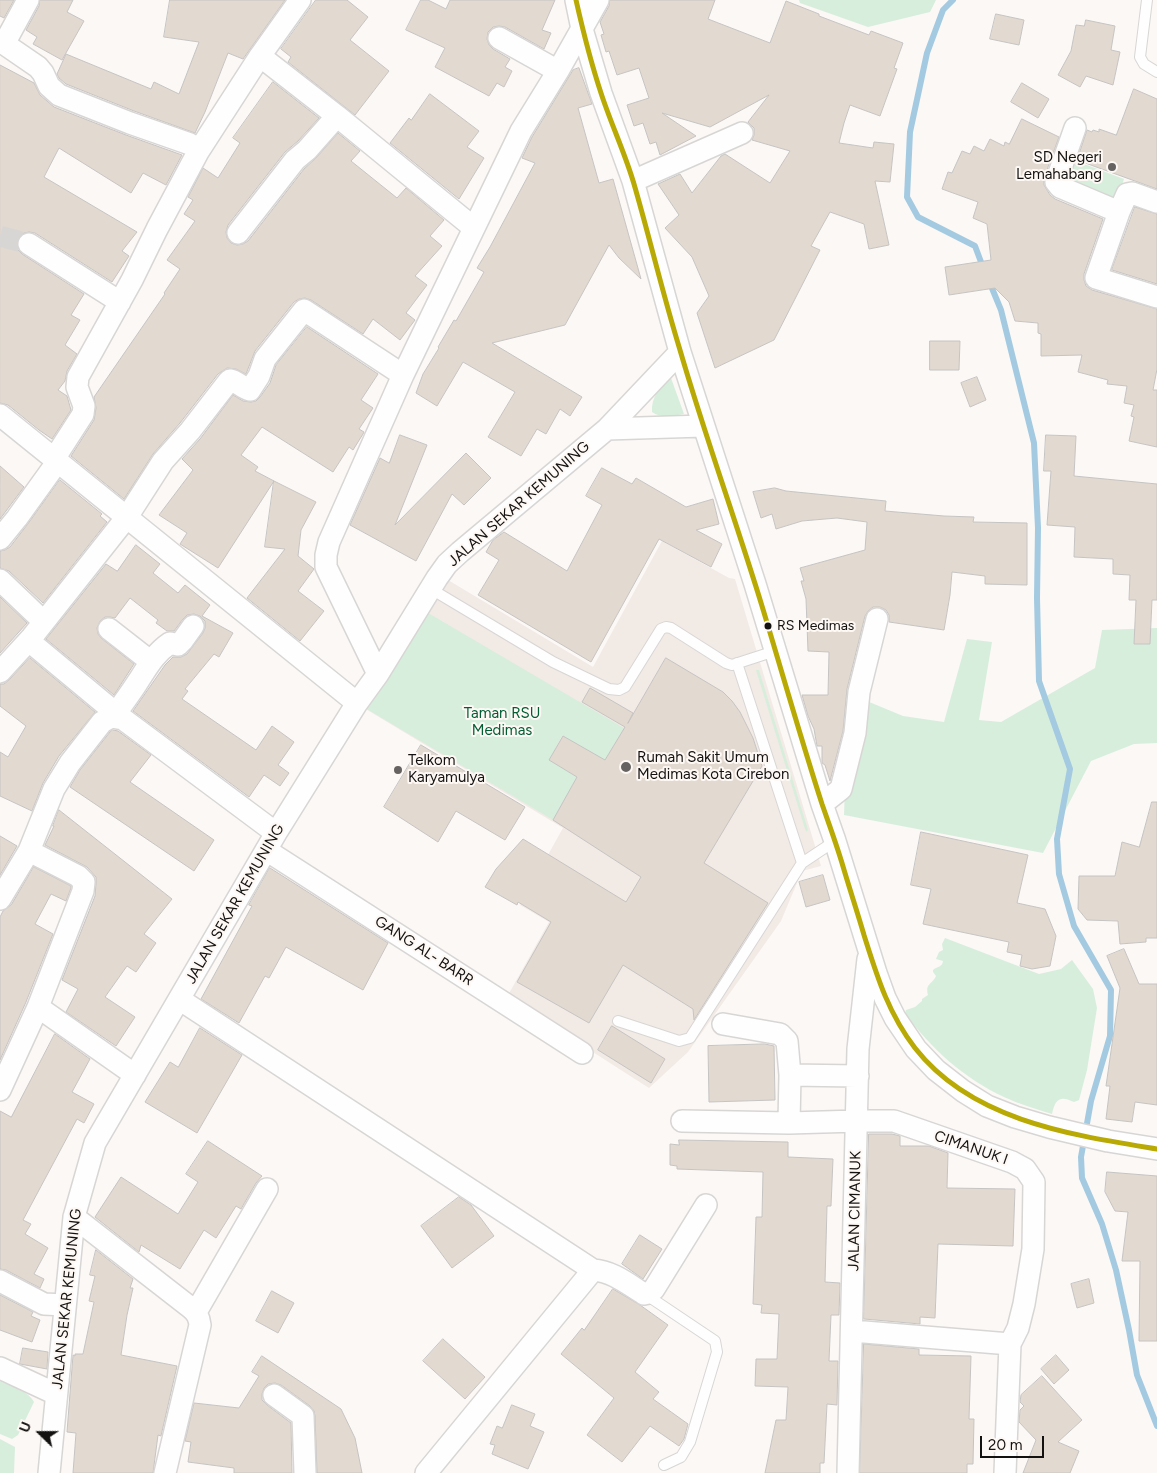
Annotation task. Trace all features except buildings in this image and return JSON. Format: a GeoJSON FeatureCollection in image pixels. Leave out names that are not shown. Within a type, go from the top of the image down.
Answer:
{"type":"FeatureCollection","features":[{"type":"Feature","properties":{"kind":"street"},"geometry":{"type":"LineString","coordinates":[[28,0],[2,43],[38,67],[49,86],[59,95],[121,120],[190,144]]}},
{"type":"Feature","properties":{"kind":"street"},"geometry":{"type":"LineString","coordinates":[[0,538],[17,518],[56,460],[83,414],[84,406],[77,387],[78,377],[120,302],[198,152],[260,56],[300,0]]}},
{"type":"Feature","properties":{"kind":"street"},"geometry":{"type":"LineString","coordinates":[[576,0],[582,29],[601,92],[633,180],[680,352],[703,426],[755,584],[774,651],[876,973],[895,1018],[916,1049],[936,1070],[963,1091],[988,1106],[1015,1117],[1072,1132],[1108,1141],[1157,1149]]}},
{"type":"Feature","properties":{"kind":"street"},"geometry":{"type":"LineString","coordinates":[[378,674],[326,567],[326,554],[329,542],[403,375],[520,131],[598,0]]}},
{"type":"Feature","properties":{"kind":"street"},"geometry":{"type":"LineString","coordinates":[[499,38],[558,70]]}},
{"type":"Feature","properties":{"kind":"street"},"geometry":{"type":"LineString","coordinates":[[260,56],[474,228]]}},
{"type":"Feature","properties":{"kind":"street"},"geometry":{"type":"LineString","coordinates":[[238,233],[295,160],[307,150],[337,116]]}},
{"type":"Feature","properties":{"kind":"street"},"geometry":{"type":"LineString","coordinates":[[1075,128],[1056,182],[1058,185],[1119,212]]}},
{"type":"Feature","properties":{"kind":"street"},"geometry":{"type":"LineString","coordinates":[[633,180],[742,133]]}},
{"type":"Feature","properties":{"kind":"street"},"geometry":{"type":"LineString","coordinates":[[1157,202],[1132,193],[1127,194],[1096,278],[1157,297]]}},
{"type":"Feature","properties":{"kind":"street"},"geometry":{"type":"LineString","coordinates":[[29,244],[120,302]]}},
{"type":"Feature","properties":{"kind":"street"},"geometry":{"type":"LineString","coordinates":[[0,672],[29,641],[127,517],[163,461],[190,431],[228,382],[233,380],[245,389],[250,390],[259,376],[265,359],[304,310],[403,375]]}},
{"type":"Feature","properties":{"kind":"street","name":"JALAN SEKAR KEMUNING"},"geometry":{"type":"LineString","coordinates":[[49,1473],[74,1217],[95,1143],[271,841],[447,564],[607,429],[680,352]]}},
{"type":"Feature","properties":{"kind":"street"},"geometry":{"type":"LineString","coordinates":[[0,415],[357,703]]}},
{"type":"Feature","properties":{"kind":"street"},"geometry":{"type":"LineString","coordinates":[[607,429],[703,426]]}},
{"type":"Feature","properties":{"kind":"street"},"geometry":{"type":"LineString","coordinates":[[0,580],[44,622]]}},
{"type":"Feature","properties":{"kind":"street"},"geometry":{"type":"LineString","coordinates":[[822,804],[841,789],[855,733],[859,692],[877,619]]}},
{"type":"Feature","properties":{"kind":"street"},"geometry":{"type":"LineString","coordinates":[[1,894],[29,851],[54,789],[70,763],[102,722],[110,717],[119,716],[150,661],[161,649],[170,643],[178,645],[193,626]]}},
{"type":"Feature","properties":{"kind":"street"},"geometry":{"type":"LineString","coordinates":[[109,629],[150,661]]}},
{"type":"Feature","properties":{"kind":"street","name":"GANG AL- BARR"},"geometry":{"type":"LineString","coordinates":[[29,641],[271,841],[582,1053]]}},
{"type":"Feature","properties":{"kind":"street"},"geometry":{"type":"LineString","coordinates":[[0,1090],[38,1008],[83,891],[84,882],[78,876],[29,851]]}},
{"type":"Feature","properties":{"kind":"street","name":"JALAN CIMANUK"},"geometry":{"type":"LineString","coordinates":[[848,1473],[858,1048],[869,949]]}},
{"type":"Feature","properties":{"kind":"street"},"geometry":{"type":"LineString","coordinates":[[179,999],[593,1270],[604,1271],[615,1276],[644,1294],[654,1289],[706,1205]]}},
{"type":"Feature","properties":{"kind":"street"},"geometry":{"type":"LineString","coordinates":[[38,1008],[136,1075]]}},
{"type":"Feature","properties":{"kind":"street"},"geometry":{"type":"LineString","coordinates":[[723,1024],[780,1034],[787,1041],[790,1075],[789,1123]]}},
{"type":"Feature","properties":{"kind":"street"},"geometry":{"type":"LineString","coordinates":[[790,1075],[858,1076]]}},
{"type":"Feature","properties":{"kind":"street","name":"CIMANUK I"},"geometry":{"type":"LineString","coordinates":[[682,1121],[894,1122],[985,1152],[1025,1169],[1034,1182],[1032,1249],[1024,1304],[1018,1328],[1010,1344]]}},
{"type":"Feature","properties":{"kind":"street"},"geometry":{"type":"LineString","coordinates":[[196,1312],[268,1189]]}},
{"type":"Feature","properties":{"kind":"street"},"geometry":{"type":"LineString","coordinates":[[74,1217],[196,1312],[199,1318],[200,1325],[165,1473]]}},
{"type":"Feature","properties":{"kind":"street"},"geometry":{"type":"LineString","coordinates":[[426,1473],[593,1270]]}},
{"type":"Feature","properties":{"kind":"street"},"geometry":{"type":"LineString","coordinates":[[0,1281],[44,1304],[65,1304]]}},
{"type":"Feature","properties":{"kind":"street"},"geometry":{"type":"LineString","coordinates":[[852,1331],[1010,1344],[1005,1473]]}},
{"type":"Feature","properties":{"kind":"street"},"geometry":{"type":"LineString","coordinates":[[0,1368],[56,1394]]}},
{"type":"Feature","properties":{"kind":"street"},"geometry":{"type":"LineString","coordinates":[[274,1395],[304,1416],[305,1473]]}},
{"type":"Feature","properties":{"kind":"lane"},"geometry":{"type":"LineString","coordinates":[[1147,0],[1140,56],[1144,64],[1157,72]]}},
{"type":"Feature","properties":{"kind":"lane"},"geometry":{"type":"LineString","coordinates":[[431,589],[553,662],[609,689],[619,690],[625,687],[661,629],[666,627],[671,628],[726,663],[738,664],[774,651]]}},
{"type":"Feature","properties":{"kind":"lane"},"geometry":{"type":"LineString","coordinates":[[738,664],[802,863]]}},
{"type":"Feature","properties":{"kind":"lane"},"geometry":{"type":"LineString","coordinates":[[618,1021],[680,1041],[690,1038],[802,863],[835,841]]}},
{"type":"Feature","properties":{"kind":"lane"},"geometry":{"type":"LineString","coordinates":[[644,1294],[716,1341],[717,1352],[690,1442],[681,1456],[664,1465]]}},
{"type":"Feature","properties":{"kind":"shaded area","name":"Rumah Sakit Umum Medimas Kota Cirebon"},"geometry":{"type":"Polygon","coordinates":[[[662,541],[729,578],[735,579],[821,866],[802,871],[781,921],[688,1052],[649,1088],[507,997],[549,922],[520,905],[563,828],[359,705],[443,577],[593,667],[662,541]]]}},
{"type":"Feature","properties":{"kind":"green space"},"geometry":{"type":"Polygon","coordinates":[[[799,0],[936,0],[930,12],[868,27],[800,3],[799,0]]]}},
{"type":"Feature","properties":{"kind":"green space"},"geometry":{"type":"Polygon","coordinates":[[[1071,159],[1124,179],[1116,204],[1062,183],[1071,159]]]}},
{"type":"Feature","properties":{"kind":"green space"},"geometry":{"type":"Polygon","coordinates":[[[671,378],[684,414],[659,416],[652,412],[654,397],[659,388],[671,378]]]}},
{"type":"Feature","properties":{"kind":"green space","name":"Taman RSU Medimas"},"geometry":{"type":"Polygon","coordinates":[[[423,610],[624,728],[595,776],[562,736],[549,760],[577,777],[553,820],[360,705],[423,610]]]}},
{"type":"Feature","properties":{"kind":"green space"},"geometry":{"type":"Polygon","coordinates":[[[1157,628],[1157,743],[1134,744],[1091,761],[1043,853],[844,815],[845,788],[862,699],[903,716],[944,722],[967,639],[992,642],[979,720],[1001,722],[1095,668],[1102,630],[1157,628]]]}},
{"type":"Feature","properties":{"kind":"green space"},"geometry":{"type":"Polygon","coordinates":[[[756,670],[759,670],[808,830],[806,832],[756,670]]]}},
{"type":"Feature","properties":{"kind":"green space"},"geometry":{"type":"Polygon","coordinates":[[[945,938],[1039,974],[1061,969],[1072,960],[1093,989],[1097,1008],[1087,1070],[1079,1100],[1074,1102],[1065,1099],[1059,1100],[1052,1114],[1004,1097],[962,1072],[937,1050],[915,1026],[905,1013],[906,1010],[915,1007],[928,995],[928,986],[936,976],[933,970],[940,966],[943,961],[936,959],[939,952],[943,950],[942,944],[945,938]]]}},
{"type":"Feature","properties":{"kind":"green space"},"geometry":{"type":"Polygon","coordinates":[[[0,1381],[24,1392],[34,1402],[18,1435],[12,1439],[0,1434],[0,1381]]]}},
{"type":"Feature","properties":{"kind":"green space"},"geometry":{"type":"Polygon","coordinates":[[[0,1439],[15,1447],[14,1473],[0,1473],[0,1439]]]}},
{"type":"Feature","properties":{"kind":"waterway"},"geometry":{"type":"LineString","coordinates":[[953,0],[943,10],[927,53],[910,132],[907,197],[918,217],[975,246],[984,270]]}},
{"type":"Feature","properties":{"kind":"waterway"},"geometry":{"type":"LineString","coordinates":[[989,281],[1001,310],[1034,443],[1038,528],[1039,681],[1070,769],[1057,839],[1059,874],[1074,926],[1111,990],[1110,1036],[1091,1101],[1081,1157],[1082,1178],[1102,1224],[1116,1270],[1137,1375],[1157,1426]]}},
{"type":"Feature","properties":{"kind":"tunnel"},"geometry":{"type":"LineString","coordinates":[[0,236],[29,244]]}},
{"type":"Feature","properties":{"kind":"transit line"},"geometry":{"type":"LineString","coordinates":[[576,0],[597,82],[634,184],[690,382],[752,574],[814,780],[869,950],[890,1008],[915,1048],[938,1073],[965,1093],[994,1108],[1026,1121],[1091,1138],[1157,1149]]}},
{"type":"Feature","properties":{"kind":"place","name":"SD Negeri Lemahabang"},"geometry":{"type":"Point","coordinates":[1112,167]}},
{"type":"Feature","properties":{"kind":"place","name":"RS Medimas"},"geometry":{"type":"Point","coordinates":[768,626]}},
{"type":"Feature","properties":{"kind":"place","name":"Rumah Sakit Umum Medimas Kota Cirebon"},"geometry":{"type":"Point","coordinates":[626,767]}},
{"type":"Feature","properties":{"kind":"place","name":"Telkom Karyamulya"},"geometry":{"type":"Point","coordinates":[398,770]}}]}
